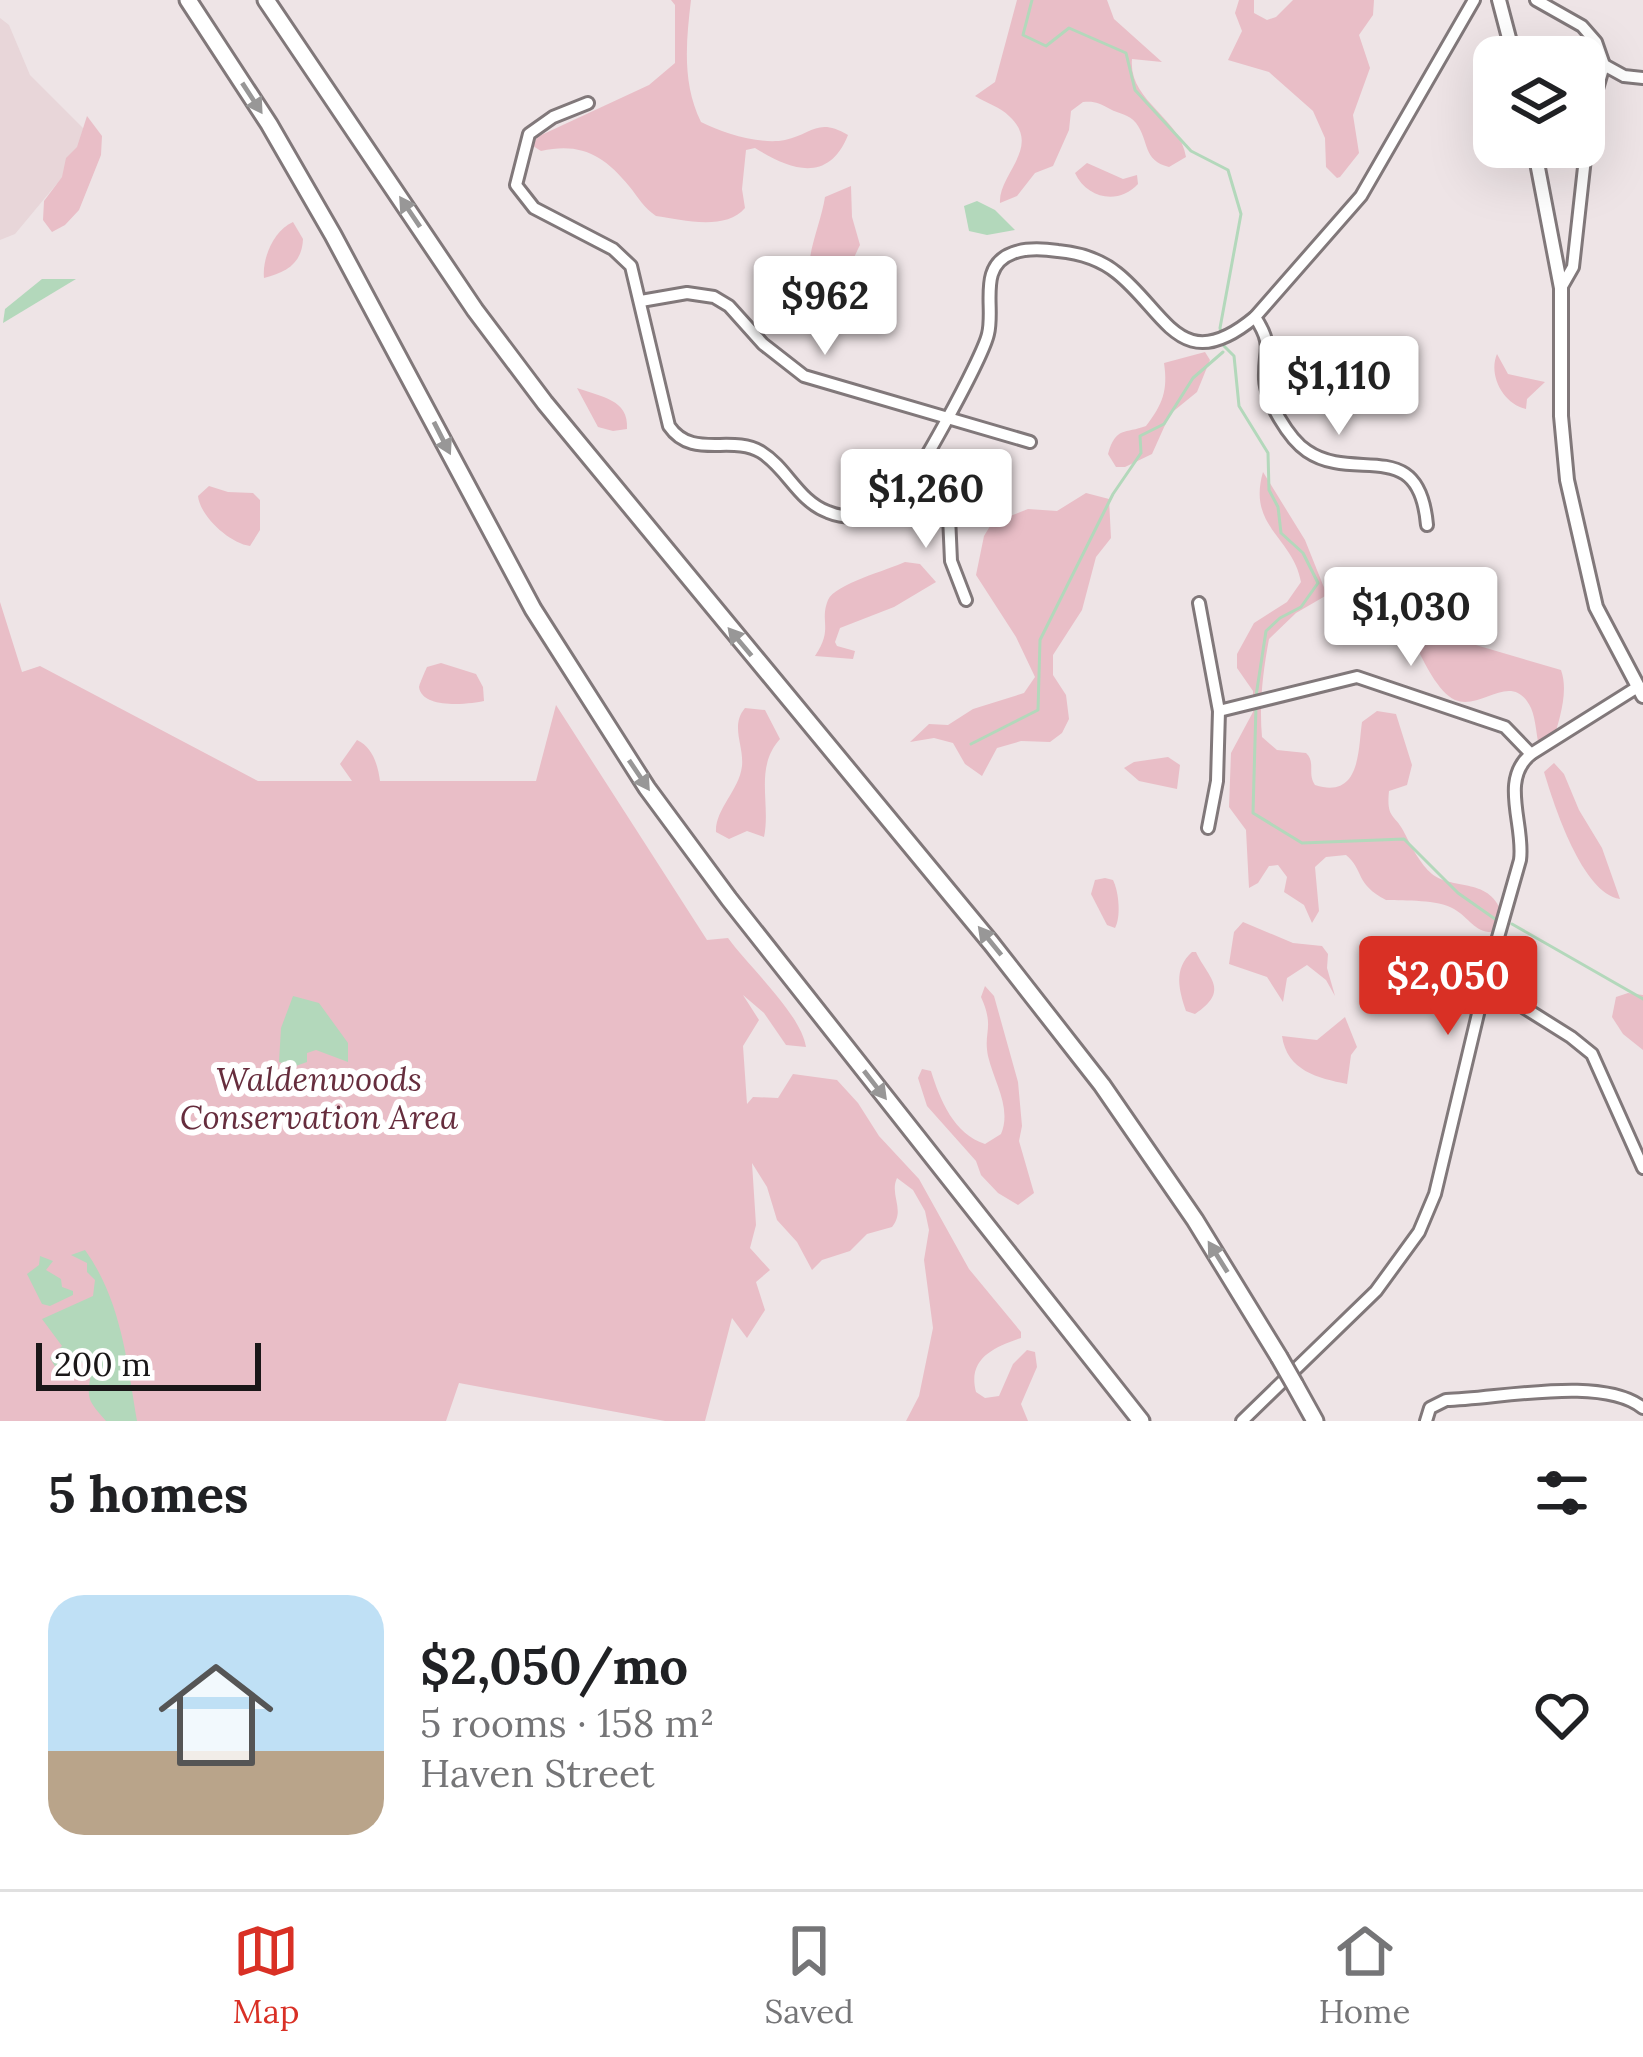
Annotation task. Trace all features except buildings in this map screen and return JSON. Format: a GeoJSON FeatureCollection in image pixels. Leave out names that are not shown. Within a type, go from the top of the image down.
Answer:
{"type":"FeatureCollection","features":[{"type":"Feature","properties":{"kind":"highway"},"geometry":{"type":"LineString","coordinates":[[188,0],[323,217],[533,609],[647,788],[728,899],[1141,1421]]}},
{"type":"Feature","properties":{"kind":"highway"},"geometry":{"type":"LineString","coordinates":[[266,0],[475,310],[545,403],[991,943],[1102,1085],[1195,1220],[1315,1421]]}},
{"type":"Feature","properties":{"kind":"main road"},"geometry":{"type":"LineString","coordinates":[[1499,0],[1508,36]]}},
{"type":"Feature","properties":{"kind":"main road"},"geometry":{"type":"LineString","coordinates":[[1539,168],[1561,288],[1561,416],[1568,479],[1596,607],[1640,692]]}},
{"type":"Feature","properties":{"kind":"street"},"geometry":{"type":"LineString","coordinates":[[588,103],[553,117],[530,134],[516,185],[534,208],[620,254],[634,273],[669,426],[692,444],[761,452],[810,502],[833,514],[856,517],[880,511],[909,485],[987,339],[991,276],[1001,259],[1015,252],[1060,251],[1095,260],[1123,278],[1177,336],[1200,341],[1222,337],[1255,317],[1361,196],[1474,0]]}},
{"type":"Feature","properties":{"kind":"street"},"geometry":{"type":"LineString","coordinates":[[1536,0],[1591,36]]}},
{"type":"Feature","properties":{"kind":"street"},"geometry":{"type":"LineString","coordinates":[[1605,66],[1624,76],[1643,78]]}},
{"type":"Feature","properties":{"kind":"street"},"geometry":{"type":"LineString","coordinates":[[1561,288],[1573,267],[1584,168]]}},
{"type":"Feature","properties":{"kind":"street"},"geometry":{"type":"LineString","coordinates":[[641,301],[687,293],[714,297],[804,376],[1030,442]]}},
{"type":"Feature","properties":{"kind":"street"},"geometry":{"type":"LineString","coordinates":[[1255,317],[1269,342],[1265,385],[1299,445],[1321,459],[1396,469],[1422,496],[1427,525]]}},
{"type":"Feature","properties":{"kind":"street"},"geometry":{"type":"LineString","coordinates":[[909,485],[937,501],[949,516],[951,561],[966,600]]}},
{"type":"Feature","properties":{"kind":"street"},"geometry":{"type":"LineString","coordinates":[[1198,603],[1219,711],[1217,781],[1208,829]]}},
{"type":"Feature","properties":{"kind":"street"},"geometry":{"type":"LineString","coordinates":[[1219,711],[1357,677],[1505,727],[1532,754]]}},
{"type":"Feature","properties":{"kind":"street"},"geometry":{"type":"LineString","coordinates":[[1242,1421],[1382,1284],[1419,1232],[1435,1194],[1522,844],[1515,776],[1521,762],[1640,692]]}},
{"type":"Feature","properties":{"kind":"street"},"geometry":{"type":"LineString","coordinates":[[1485,983],[1592,1054],[1643,1168]]}},
{"type":"Feature","properties":{"kind":"street"},"geometry":{"type":"LineString","coordinates":[[1426,1421],[1430,1408],[1446,1400],[1591,1392],[1621,1395],[1643,1408]]}},
{"type":"Feature","properties":{"kind":"shaded area"},"geometry":{"type":"Polygon","coordinates":[[[0,18],[9,25],[30,75],[94,139],[15,234],[0,240],[0,18]]]}},
{"type":"Feature","properties":{"kind":"shaded area"},"geometry":{"type":"Polygon","coordinates":[[[977,201],[995,210],[1015,230],[987,235],[969,231],[964,206],[977,201]]]}},
{"type":"Feature","properties":{"kind":"shaded area"},"geometry":{"type":"Polygon","coordinates":[[[42,279],[76,279],[3,323],[5,309],[42,279]]]}},
{"type":"Feature","properties":{"kind":"shaded area"},"geometry":{"type":"Polygon","coordinates":[[[293,996],[319,1003],[348,1043],[348,1062],[316,1050],[307,1053],[307,1062],[293,1067],[279,1062],[281,1028],[293,996]]]}},
{"type":"Feature","properties":{"kind":"shaded area"},"geometry":{"type":"Polygon","coordinates":[[[85,1250],[115,1310],[137,1421],[106,1421],[100,1414],[90,1398],[92,1369],[86,1360],[60,1375],[50,1358],[62,1346],[42,1319],[93,1296],[95,1280],[87,1272],[87,1263],[71,1255],[85,1250]]]}},
{"type":"Feature","properties":{"kind":"shaded area"},"geometry":{"type":"Polygon","coordinates":[[[40,1256],[53,1261],[46,1270],[73,1295],[50,1306],[42,1304],[27,1274],[39,1265],[40,1256]]]}},
{"type":"Feature","properties":{"kind":"green space"},"geometry":{"type":"Polygon","coordinates":[[[671,0],[691,0],[688,77],[701,122],[765,141],[785,140],[822,127],[848,135],[840,151],[819,167],[794,166],[755,148],[746,150],[745,208],[727,220],[656,216],[600,159],[579,150],[541,151],[533,146],[537,137],[649,85],[675,63],[675,5],[671,0]]]}},
{"type":"Feature","properties":{"kind":"green space"},"geometry":{"type":"Polygon","coordinates":[[[1017,0],[1107,0],[1114,19],[1162,62],[1132,59],[1133,74],[1182,143],[1186,157],[1169,167],[1160,164],[1150,155],[1133,120],[1100,104],[1083,102],[1071,111],[1069,130],[1053,166],[1035,173],[1017,196],[1000,203],[1022,139],[1009,116],[975,96],[995,82],[1017,0]]]}},
{"type":"Feature","properties":{"kind":"green space"},"geometry":{"type":"Polygon","coordinates":[[[1239,0],[1254,0],[1254,13],[1267,20],[1293,0],[1374,0],[1373,15],[1359,35],[1370,68],[1353,115],[1359,153],[1340,177],[1326,167],[1325,138],[1313,111],[1269,72],[1228,60],[1242,31],[1235,13],[1239,0]]]}},
{"type":"Feature","properties":{"kind":"green space"},"geometry":{"type":"Polygon","coordinates":[[[87,116],[102,136],[101,155],[79,210],[52,232],[43,220],[44,201],[62,177],[87,116]]]}},
{"type":"Feature","properties":{"kind":"green space"},"geometry":{"type":"Polygon","coordinates":[[[1087,163],[1123,179],[1137,175],[1138,184],[1113,197],[1095,193],[1075,173],[1087,163]]]}},
{"type":"Feature","properties":{"kind":"green space"},"geometry":{"type":"Polygon","coordinates":[[[851,186],[852,217],[860,245],[835,293],[825,294],[810,281],[811,250],[825,197],[851,186]]]}},
{"type":"Feature","properties":{"kind":"green space"},"geometry":{"type":"Polygon","coordinates":[[[293,222],[303,239],[300,255],[286,270],[264,278],[270,246],[293,222]]]}},
{"type":"Feature","properties":{"kind":"green space"},"geometry":{"type":"Polygon","coordinates":[[[1205,352],[1210,360],[1197,392],[1170,414],[1152,454],[1116,467],[1108,454],[1111,445],[1118,435],[1146,426],[1152,418],[1165,389],[1164,363],[1205,352]]]}},
{"type":"Feature","properties":{"kind":"green space"},"geometry":{"type":"Polygon","coordinates":[[[1497,354],[1508,374],[1545,382],[1527,399],[1526,409],[1510,401],[1500,388],[1494,371],[1497,354]]]}},
{"type":"Feature","properties":{"kind":"green space"},"geometry":{"type":"Polygon","coordinates":[[[577,388],[618,405],[627,429],[598,427],[577,388]]]}},
{"type":"Feature","properties":{"kind":"green space"},"geometry":{"type":"Polygon","coordinates":[[[1263,472],[1305,540],[1327,595],[1296,613],[1269,639],[1262,737],[1277,750],[1306,753],[1315,785],[1330,788],[1349,779],[1354,769],[1362,722],[1377,711],[1396,714],[1412,765],[1407,785],[1389,791],[1390,812],[1432,874],[1481,890],[1497,903],[1503,916],[1495,932],[1477,928],[1447,906],[1386,900],[1364,883],[1346,855],[1326,857],[1315,867],[1319,911],[1312,923],[1304,905],[1284,892],[1287,877],[1278,865],[1269,866],[1249,888],[1246,830],[1229,807],[1231,753],[1253,712],[1253,691],[1237,668],[1237,654],[1254,623],[1287,602],[1301,582],[1261,506],[1263,472]]]}},
{"type":"Feature","properties":{"kind":"green space"},"geometry":{"type":"Polygon","coordinates":[[[209,486],[253,493],[260,500],[260,530],[250,546],[225,534],[204,512],[198,496],[209,486]]]}},
{"type":"Feature","properties":{"kind":"green space"},"geometry":{"type":"Polygon","coordinates":[[[1086,493],[1109,499],[1111,538],[1096,557],[1082,610],[1053,655],[1053,675],[1066,695],[1069,719],[1062,733],[1050,742],[1021,741],[997,748],[982,776],[965,764],[953,743],[934,738],[910,742],[929,724],[948,725],[973,709],[1024,693],[1035,677],[976,575],[984,536],[992,523],[1028,509],[1057,511],[1086,493]]]}},
{"type":"Feature","properties":{"kind":"green space"},"geometry":{"type":"Polygon","coordinates":[[[905,562],[920,564],[936,582],[894,607],[840,628],[835,642],[855,651],[853,659],[815,656],[824,639],[826,608],[833,594],[905,562]]]}},
{"type":"Feature","properties":{"kind":"green space","name":"Waldenwoods Conservation Area"},"geometry":{"type":"Polygon","coordinates":[[[0,602],[22,672],[40,666],[258,781],[352,781],[340,764],[357,740],[371,752],[380,781],[536,781],[556,705],[707,940],[728,938],[785,1006],[802,1034],[806,1047],[786,1045],[764,1013],[743,995],[759,1020],[743,1046],[747,1104],[753,1097],[778,1098],[793,1074],[837,1080],[858,1103],[879,1136],[919,1179],[969,1269],[1021,1332],[1021,1338],[979,1362],[976,1392],[985,1398],[999,1396],[1013,1364],[1027,1350],[1035,1352],[1037,1367],[1021,1404],[1028,1421],[906,1421],[919,1396],[933,1328],[924,1260],[929,1230],[913,1190],[897,1178],[898,1215],[892,1227],[867,1234],[850,1251],[822,1260],[812,1270],[797,1242],[777,1220],[767,1187],[752,1163],[756,1225],[750,1248],[770,1270],[756,1282],[765,1310],[747,1338],[732,1318],[705,1421],[665,1421],[459,1383],[446,1421],[0,1421],[0,602]]]}},
{"type":"Feature","properties":{"kind":"green space"},"geometry":{"type":"Polygon","coordinates":[[[1469,643],[1561,670],[1564,697],[1552,744],[1539,746],[1531,708],[1515,692],[1465,702],[1449,696],[1416,646],[1469,643]]]}},
{"type":"Feature","properties":{"kind":"green space"},"geometry":{"type":"Polygon","coordinates":[[[441,663],[476,674],[484,701],[448,704],[422,694],[419,687],[427,667],[441,663]]]}},
{"type":"Feature","properties":{"kind":"green space"},"geometry":{"type":"Polygon","coordinates":[[[745,708],[765,710],[780,739],[765,774],[764,837],[747,831],[729,839],[716,832],[740,775],[738,722],[745,708]]]}},
{"type":"Feature","properties":{"kind":"green space"},"geometry":{"type":"Polygon","coordinates":[[[1168,757],[1180,765],[1177,789],[1139,781],[1124,768],[1134,762],[1168,757]]]}},
{"type":"Feature","properties":{"kind":"green space"},"geometry":{"type":"Polygon","coordinates":[[[1554,763],[1602,848],[1620,899],[1594,881],[1572,846],[1544,772],[1554,763]]]}},
{"type":"Feature","properties":{"kind":"green space"},"geometry":{"type":"Polygon","coordinates":[[[1095,880],[1113,880],[1117,891],[1115,928],[1107,925],[1091,894],[1095,880]]]}},
{"type":"Feature","properties":{"kind":"green space"},"geometry":{"type":"Polygon","coordinates":[[[1243,922],[1293,943],[1322,946],[1328,954],[1335,996],[1326,980],[1307,965],[1287,978],[1283,1002],[1267,977],[1229,964],[1234,932],[1243,922]]]}},
{"type":"Feature","properties":{"kind":"green space"},"geometry":{"type":"Polygon","coordinates":[[[1192,952],[1214,984],[1212,998],[1195,1014],[1186,1011],[1179,980],[1192,952]]]}},
{"type":"Feature","properties":{"kind":"green space"},"geometry":{"type":"Polygon","coordinates":[[[985,986],[994,996],[1018,1082],[1019,1141],[1034,1193],[1018,1205],[981,1175],[976,1161],[927,1106],[918,1078],[922,1069],[931,1071],[950,1115],[974,1139],[985,1144],[1001,1134],[1004,1114],[988,1056],[987,1016],[981,997],[985,986]]]}},
{"type":"Feature","properties":{"kind":"green space"},"geometry":{"type":"Polygon","coordinates":[[[1643,995],[1643,1050],[1623,1034],[1612,1017],[1616,997],[1643,995]]]}},
{"type":"Feature","properties":{"kind":"green space"},"geometry":{"type":"Polygon","coordinates":[[[1345,1017],[1357,1047],[1351,1055],[1347,1084],[1315,1075],[1290,1057],[1282,1036],[1317,1040],[1345,1017]]]}},
{"type":"Feature","properties":{"kind":"waterway"},"geometry":{"type":"LineString","coordinates":[[1032,0],[1023,35],[1046,46],[1069,28],[1126,53],[1135,90],[1191,151],[1228,170],[1241,214],[1220,328],[1224,346],[1234,356],[1239,406],[1268,453],[1269,490],[1278,507],[1281,533],[1303,553],[1318,583],[1301,607],[1266,631],[1256,696]]}},
{"type":"Feature","properties":{"kind":"waterway"},"geometry":{"type":"LineString","coordinates":[[971,744],[1038,710],[1040,640],[1113,494],[1141,453],[1140,436],[1164,424],[1193,378],[1223,352]]}},
{"type":"Feature","properties":{"kind":"waterway"},"geometry":{"type":"LineString","coordinates":[[1256,706],[1253,813],[1302,843],[1404,839],[1458,893],[1495,919]]}},
{"type":"Feature","properties":{"kind":"waterway"},"geometry":{"type":"LineString","coordinates":[[1512,924],[1643,999]]}}]}
